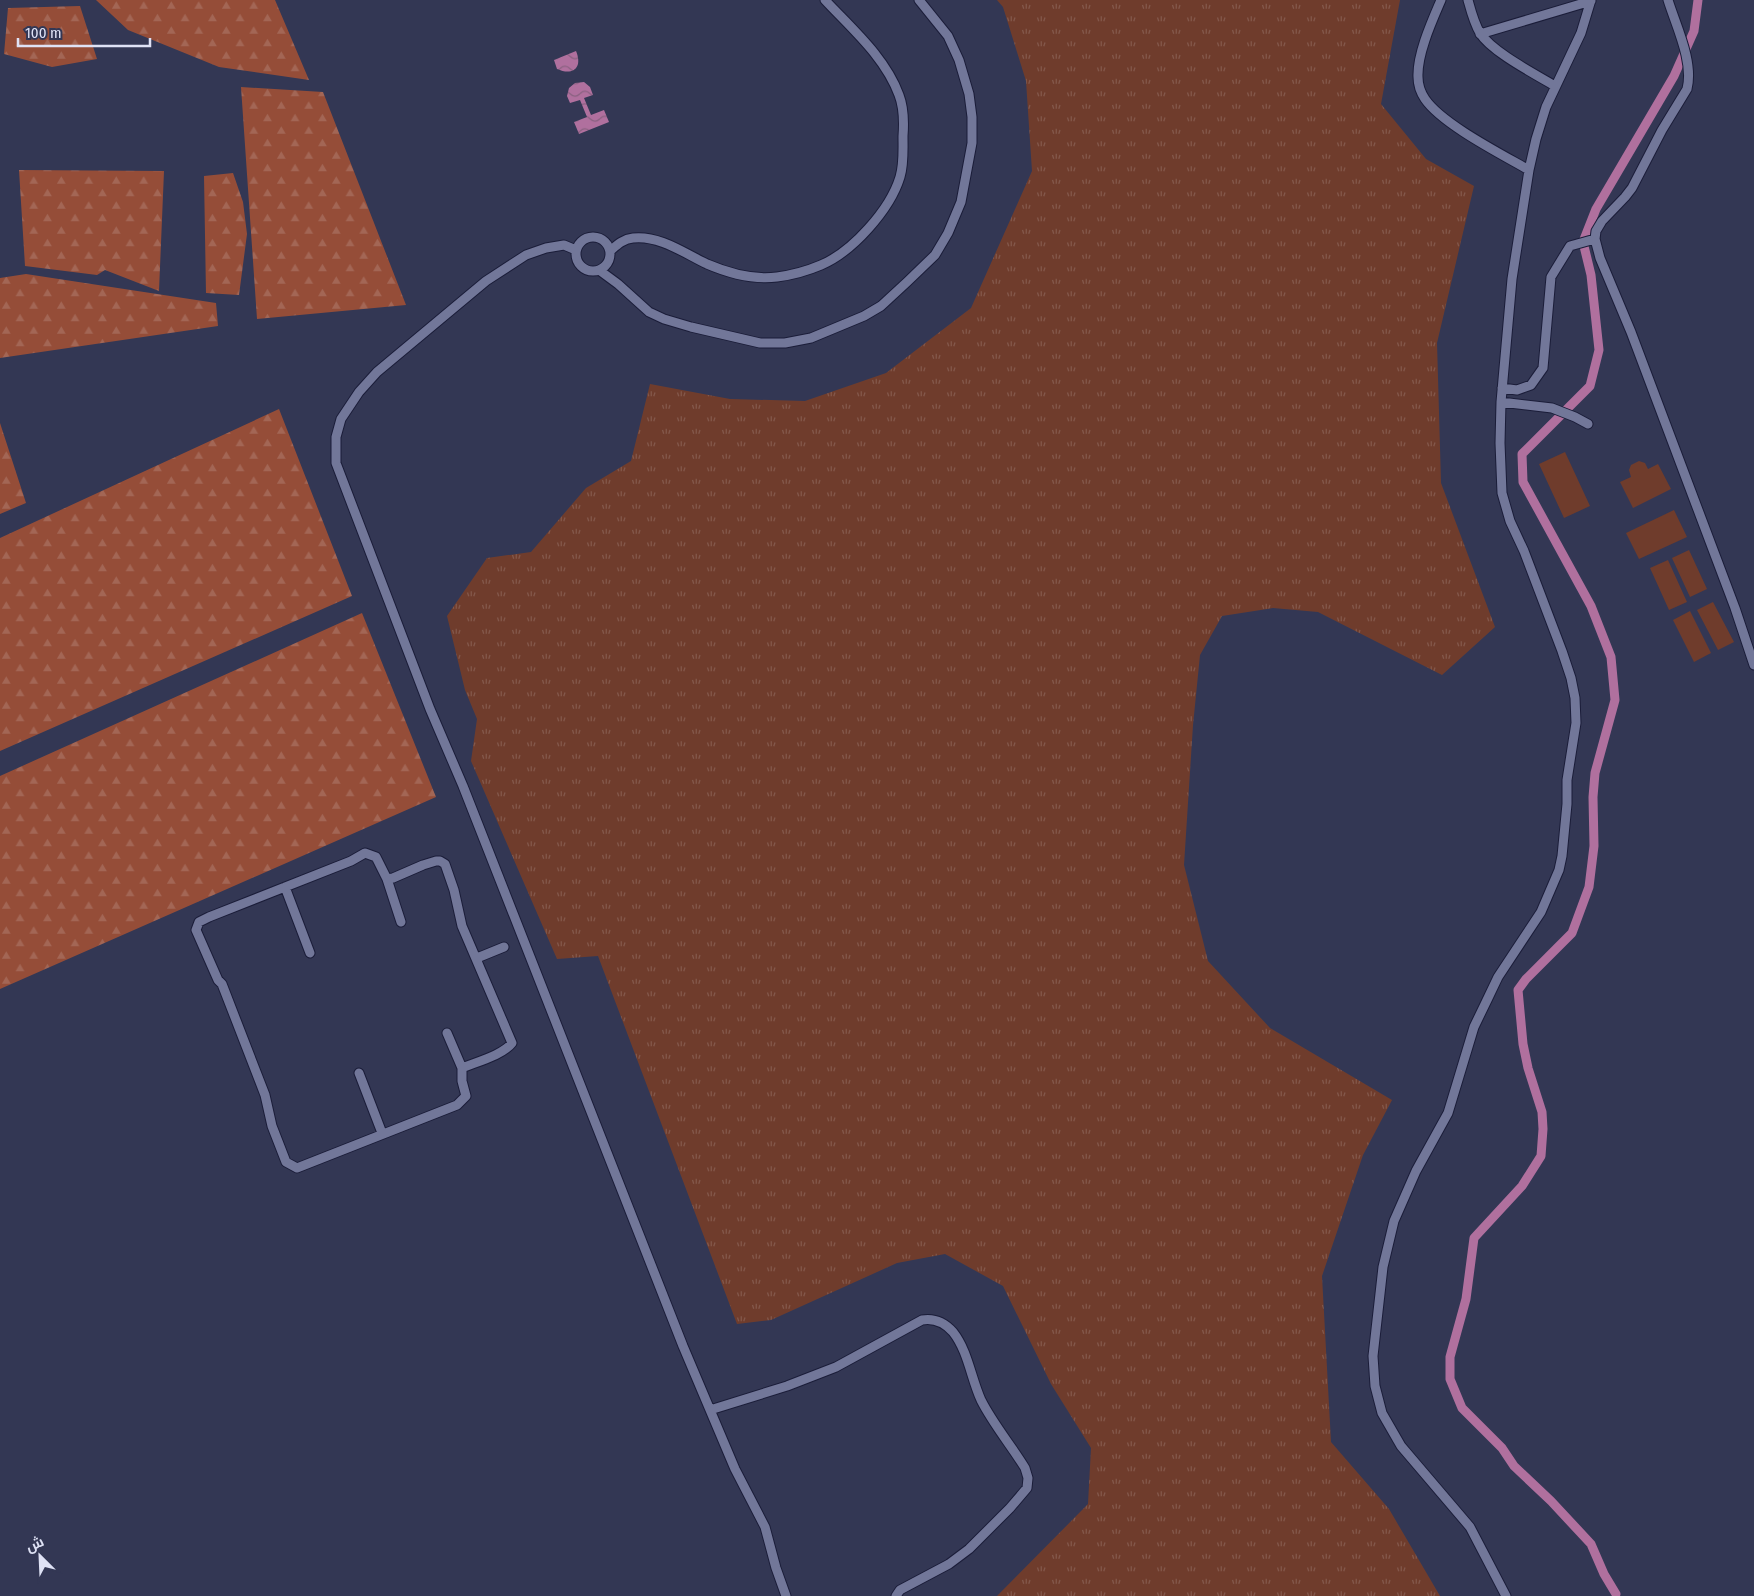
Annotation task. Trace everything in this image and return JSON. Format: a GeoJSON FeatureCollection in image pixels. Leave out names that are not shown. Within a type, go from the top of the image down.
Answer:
{"type":"FeatureCollection","features":[{"type":"Feature","properties":{"kind":"street"},"geometry":{"type":"LineString","coordinates":[[610,251],[622,241],[642,238],[665,243],[729,272],[750,277],[771,278],[786,276],[821,265],[838,255],[860,236],[880,213],[900,177],[903,158],[904,122],[900,97],[890,74],[877,57],[825,0]]}},
{"type":"Feature","properties":{"kind":"street"},"geometry":{"type":"LineString","coordinates":[[599,270],[618,284],[649,312],[657,316],[691,327],[760,343],[785,343],[811,338],[864,316],[881,306],[935,255],[948,233],[961,202],[972,142],[970,102],[959,60],[948,36],[919,0]]}},
{"type":"Feature","properties":{"kind":"street"},"geometry":{"type":"LineString","coordinates":[[1441,0],[1432,20],[1419,64],[1418,76],[1423,97],[1435,110],[1455,124],[1529,170]]}},
{"type":"Feature","properties":{"kind":"street"},"geometry":{"type":"LineString","coordinates":[[1468,0],[1480,34],[1493,46],[1555,86]]}},
{"type":"Feature","properties":{"kind":"street"},"geometry":{"type":"LineString","coordinates":[[1480,34],[1591,0]]}},
{"type":"Feature","properties":{"kind":"street"},"geometry":{"type":"LineString","coordinates":[[1506,1596],[1470,1527],[1401,1446],[1382,1413],[1375,1386],[1373,1356],[1383,1267],[1394,1221],[1416,1171],[1448,1113],[1474,1027],[1498,977],[1541,912],[1560,870],[1567,804],[1567,780],[1576,723],[1575,698],[1562,651],[1524,551],[1510,521],[1502,493],[1501,402],[1512,280],[1529,170],[1542,119],[1555,86],[1581,33],[1591,0]]}},
{"type":"Feature","properties":{"kind":"street"},"geometry":{"type":"LineString","coordinates":[[1668,0],[1688,64],[1689,82],[1682,99],[1662,130],[1632,188],[1602,221],[1594,239],[1735,608],[1754,665]]}},
{"type":"Feature","properties":{"kind":"street"},"geometry":{"type":"LineString","coordinates":[[593,236],[604,240],[610,251],[609,260],[599,270],[594,271],[583,268],[577,260],[576,250],[582,240],[593,236]]}},
{"type":"Feature","properties":{"kind":"street"},"geometry":{"type":"LineString","coordinates":[[1502,388],[1517,390],[1531,385],[1543,368],[1551,277],[1570,246],[1594,239]]}},
{"type":"Feature","properties":{"kind":"street"},"geometry":{"type":"LineString","coordinates":[[576,250],[564,245],[526,254],[486,281],[377,372],[359,392],[341,419],[336,437],[336,463],[430,709],[463,786],[683,1346],[734,1469],[765,1527],[786,1596]]}},
{"type":"Feature","properties":{"kind":"street"},"geometry":{"type":"LineString","coordinates":[[1501,402],[1552,408],[1575,416],[1588,424]]}},
{"type":"Feature","properties":{"kind":"street"},"geometry":{"type":"LineString","coordinates":[[401,922],[387,879],[376,857],[365,853],[351,861],[199,922],[197,927],[198,935],[218,980],[226,993],[265,1094],[272,1126],[286,1162],[297,1168],[457,1105],[466,1096],[462,1081],[462,1068],[447,1033]]}},
{"type":"Feature","properties":{"kind":"street"},"geometry":{"type":"LineString","coordinates":[[387,879],[436,861],[445,864],[454,890],[462,926],[512,1042],[510,1046],[490,1058],[462,1068]]}},
{"type":"Feature","properties":{"kind":"street"},"geometry":{"type":"LineString","coordinates":[[285,887],[310,953]]}},
{"type":"Feature","properties":{"kind":"street"},"geometry":{"type":"LineString","coordinates":[[477,958],[504,947]]}},
{"type":"Feature","properties":{"kind":"street"},"geometry":{"type":"LineString","coordinates":[[359,1073],[382,1134]]}},
{"type":"Feature","properties":{"kind":"street"},"geometry":{"type":"LineString","coordinates":[[710,1410],[822,1373],[922,1320],[938,1321],[952,1330],[962,1347],[981,1399],[1027,1472],[1027,1488],[1019,1499],[969,1549],[949,1564],[900,1590],[896,1596]]}},
{"type":"Feature","properties":{"kind":"green space"},"geometry":{"type":"Polygon","coordinates":[[[96,0],[275,0],[309,80],[219,67],[128,30],[96,0]]]}},
{"type":"Feature","properties":{"kind":"green space"},"geometry":{"type":"Polygon","coordinates":[[[997,0],[1400,0],[1381,104],[1426,159],[1474,186],[1437,343],[1441,483],[1495,627],[1442,675],[1318,612],[1273,608],[1222,616],[1200,655],[1193,725],[1184,865],[1208,961],[1270,1028],[1392,1100],[1363,1155],[1322,1276],[1331,1442],[1389,1509],[1440,1596],[997,1596],[1088,1504],[1091,1448],[1051,1384],[1003,1286],[945,1254],[897,1263],[771,1320],[737,1324],[598,956],[557,959],[471,761],[477,719],[465,690],[447,616],[487,558],[531,552],[586,488],[631,461],[650,384],[730,399],[805,401],[886,373],[971,308],[1032,171],[1026,81],[1003,7],[997,0]]]}},
{"type":"Feature","properties":{"kind":"green space"},"geometry":{"type":"Polygon","coordinates":[[[80,6],[97,59],[52,67],[4,54],[8,8],[80,6]]]}},
{"type":"Feature","properties":{"kind":"green space"},"geometry":{"type":"Polygon","coordinates":[[[241,87],[323,92],[406,305],[257,319],[241,87]]]}},
{"type":"Feature","properties":{"kind":"green space"},"geometry":{"type":"Polygon","coordinates":[[[19,170],[164,171],[159,291],[105,270],[97,275],[25,266],[19,170]]]}},
{"type":"Feature","properties":{"kind":"green space"},"geometry":{"type":"Polygon","coordinates":[[[233,173],[243,202],[247,234],[239,295],[206,293],[204,176],[233,173]]]}},
{"type":"Feature","properties":{"kind":"green space"},"geometry":{"type":"Polygon","coordinates":[[[26,274],[216,303],[218,326],[0,358],[0,278],[26,274]]]}},
{"type":"Feature","properties":{"kind":"green space"},"geometry":{"type":"Polygon","coordinates":[[[279,409],[352,596],[0,751],[0,538],[279,409]]]}},
{"type":"Feature","properties":{"kind":"green space"},"geometry":{"type":"Polygon","coordinates":[[[0,423],[26,503],[0,514],[0,423]]]}},
{"type":"Feature","properties":{"kind":"green space"},"geometry":{"type":"Polygon","coordinates":[[[1565,452],[1590,506],[1564,518],[1539,464],[1565,452]]]}},
{"type":"Feature","properties":{"kind":"green space"},"geometry":{"type":"Polygon","coordinates":[[[1639,461],[1645,463],[1648,469],[1658,464],[1671,489],[1633,508],[1620,482],[1631,477],[1629,470],[1631,465],[1639,461]]]}},
{"type":"Feature","properties":{"kind":"green space"},"geometry":{"type":"Polygon","coordinates":[[[1674,510],[1687,537],[1639,559],[1626,533],[1674,510]]]}},
{"type":"Feature","properties":{"kind":"green space"},"geometry":{"type":"Polygon","coordinates":[[[1689,550],[1707,589],[1690,597],[1672,558],[1689,550]]]}},
{"type":"Feature","properties":{"kind":"green space"},"geometry":{"type":"Polygon","coordinates":[[[1668,560],[1687,602],[1669,610],[1650,568],[1668,560]]]}},
{"type":"Feature","properties":{"kind":"green space"},"geometry":{"type":"Polygon","coordinates":[[[1713,602],[1734,642],[1718,650],[1697,610],[1713,602]]]}},
{"type":"Feature","properties":{"kind":"green space"},"geometry":{"type":"Polygon","coordinates":[[[1690,611],[1711,653],[1694,662],[1673,620],[1690,611]]]}},
{"type":"Feature","properties":{"kind":"green space"},"geometry":{"type":"Polygon","coordinates":[[[362,613],[436,797],[0,989],[0,776],[362,613]]]}},
{"type":"Feature","properties":{"kind":"water"},"geometry":{"type":"Polygon","coordinates":[[[576,51],[578,62],[575,69],[568,72],[557,69],[554,60],[576,51]]]}},
{"type":"Feature","properties":{"kind":"water"},"geometry":{"type":"Polygon","coordinates":[[[584,82],[590,87],[593,95],[584,98],[591,115],[604,110],[609,122],[579,134],[574,122],[587,117],[580,100],[570,103],[567,96],[569,88],[575,83],[584,82]]]}},
{"type":"Feature","properties":{"kind":"waterway"},"geometry":{"type":"LineString","coordinates":[[1616,1594],[1604,1574],[1591,1544],[1551,1501],[1514,1466],[1502,1448],[1462,1408],[1450,1379],[1450,1357],[1466,1299],[1474,1238],[1522,1186],[1541,1156],[1542,1112],[1528,1068],[1523,1044],[1518,990],[1526,979],[1572,933],[1589,887],[1594,846],[1593,797],[1595,773],[1615,700],[1611,657],[1591,606],[1523,482],[1522,454],[1590,386],[1599,350],[1591,275],[1583,242],[1596,209],[1674,76],[1694,31],[1698,0]]}}]}
